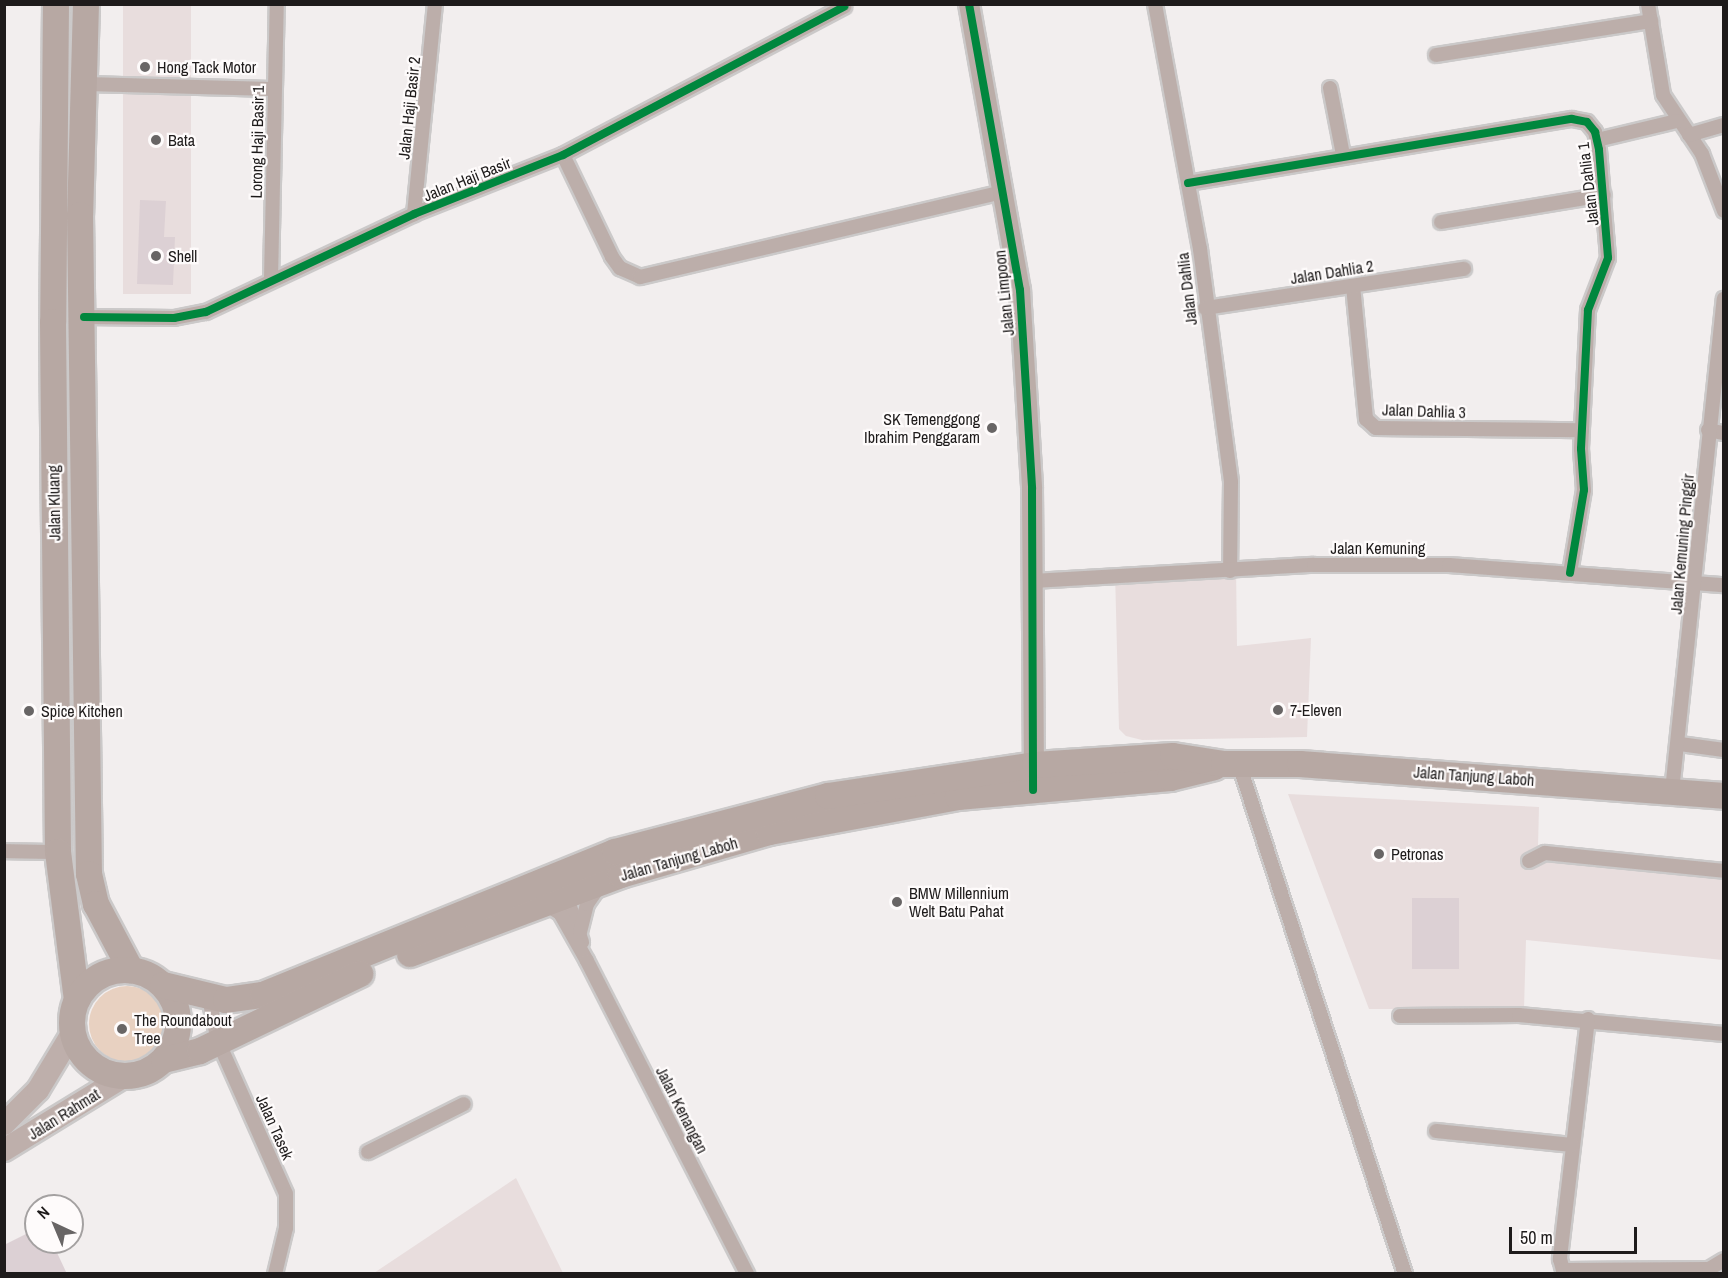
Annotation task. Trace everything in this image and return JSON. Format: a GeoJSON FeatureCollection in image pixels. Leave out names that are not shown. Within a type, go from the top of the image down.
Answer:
{"type":"FeatureCollection","features":[{"type":"Feature","properties":{"kind":"highway","name":"Jalan Kluang"},"geometry":{"type":"LineString","coordinates":[[56,4],[54,422],[58,852],[77,1000]]}},
{"type":"Feature","properties":{"kind":"highway","name":"Jalan Kluang"},"geometry":{"type":"LineString","coordinates":[[87,4],[80,215],[84,317],[89,874],[96,904],[131,970]]}},
{"type":"Feature","properties":{"kind":"highway"},"geometry":{"type":"LineString","coordinates":[[54,422],[64,402],[66,331],[84,317]]}},
{"type":"Feature","properties":{"kind":"highway","name":"Jalan Tanjung Laboh"},"geometry":{"type":"LineString","coordinates":[[164,1060],[218,1041],[368,970],[555,891],[615,852],[792,804],[1034,777],[1173,756],[1231,764],[1300,764],[1724,796]]}},
{"type":"Feature","properties":{"kind":"highway","name":"Jalan Tanjung Laboh"},"geometry":{"type":"LineString","coordinates":[[163,985],[209,998],[263,995],[555,891],[606,880],[768,832],[957,797],[1034,777]]}},
{"type":"Feature","properties":{"kind":"highway"},"geometry":{"type":"LineString","coordinates":[[131,970],[163,985],[178,1014],[176,1039],[164,1060],[138,1075],[123,1077],[90,1063],[73,1032],[77,1000],[99,977],[131,970]]}},
{"type":"Feature","properties":{"kind":"main road","name":"Jalan Rahmat"},"geometry":{"type":"LineString","coordinates":[[4,1124],[38,1090],[73,1032]]}},
{"type":"Feature","properties":{"kind":"main road","name":"Jalan Rahmat"},"geometry":{"type":"LineString","coordinates":[[4,1150],[123,1077]]}},
{"type":"Feature","properties":{"kind":"street","name":"Lorong Haji Basir 1"},"geometry":{"type":"LineString","coordinates":[[271,280],[277,4]]}},
{"type":"Feature","properties":{"kind":"street","name":"Jalan Haji Basir 2"},"geometry":{"type":"LineString","coordinates":[[414,214],[435,4]]}},
{"type":"Feature","properties":{"kind":"street","name":"Jalan Limpoon"},"geometry":{"type":"LineString","coordinates":[[969,4],[1020,290],[1033,581],[1034,777]]}},
{"type":"Feature","properties":{"kind":"street","name":"Jalan Dahlia"},"geometry":{"type":"LineString","coordinates":[[1155,4],[1188,183],[1231,482],[1230,572]]}},
{"type":"Feature","properties":{"kind":"street"},"geometry":{"type":"LineString","coordinates":[[1648,4],[1663,95],[1677,121],[1689,135],[1719,189],[1724,211]]}},
{"type":"Feature","properties":{"kind":"street","name":"Jalan Haji Basir"},"geometry":{"type":"LineString","coordinates":[[84,317],[185,316],[206,312],[414,214],[563,155],[844,8]]}},
{"type":"Feature","properties":{"kind":"street"},"geometry":{"type":"LineString","coordinates":[[1436,55],[1651,21]]}},
{"type":"Feature","properties":{"kind":"street"},"geometry":{"type":"LineString","coordinates":[[84,84],[274,89]]}},
{"type":"Feature","properties":{"kind":"street"},"geometry":{"type":"LineString","coordinates":[[1330,88],[1343,155]]}},
{"type":"Feature","properties":{"kind":"street","name":"Jalan Dahlia 1"},"geometry":{"type":"LineString","coordinates":[[1188,183],[1572,118],[1587,122],[1597,140],[1604,195],[1608,258],[1588,310],[1582,430],[1584,490],[1570,573]]}},
{"type":"Feature","properties":{"kind":"street"},"geometry":{"type":"LineString","coordinates":[[1597,140],[1677,121]]}},
{"type":"Feature","properties":{"kind":"street"},"geometry":{"type":"LineString","coordinates":[[1689,135],[1724,125]]}},
{"type":"Feature","properties":{"kind":"street"},"geometry":{"type":"LineString","coordinates":[[563,155],[612,256],[620,268],[640,277],[1002,192]]}},
{"type":"Feature","properties":{"kind":"street"},"geometry":{"type":"LineString","coordinates":[[1441,222],[1604,195]]}},
{"type":"Feature","properties":{"kind":"street","name":"Jalan Dahlia 2"},"geometry":{"type":"LineString","coordinates":[[1206,308],[1464,269]]}},
{"type":"Feature","properties":{"kind":"street","name":"Jalan Dahlia 3"},"geometry":{"type":"LineString","coordinates":[[1353,286],[1366,419],[1376,428],[1582,430]]}},
{"type":"Feature","properties":{"kind":"street","name":"Jalan Kemuning Pinggir"},"geometry":{"type":"LineString","coordinates":[[1672,791],[1680,744],[1708,430],[1724,299]]}},
{"type":"Feature","properties":{"kind":"street"},"geometry":{"type":"LineString","coordinates":[[1708,430],[1724,433]]}},
{"type":"Feature","properties":{"kind":"street","name":"Jalan Kemuning"},"geometry":{"type":"LineString","coordinates":[[1033,581],[1230,572],[1314,565],[1427,565],[1695,581],[1724,585]]}},
{"type":"Feature","properties":{"kind":"street"},"geometry":{"type":"LineString","coordinates":[[1680,744],[1724,750]]}},
{"type":"Feature","properties":{"kind":"street"},"geometry":{"type":"LineString","coordinates":[[1231,764],[1405,1274]]}},
{"type":"Feature","properties":{"kind":"street"},"geometry":{"type":"LineString","coordinates":[[4,851],[58,852]]}},
{"type":"Feature","properties":{"kind":"street"},"geometry":{"type":"LineString","coordinates":[[1529,861],[1545,853],[1724,871]]}},
{"type":"Feature","properties":{"kind":"street"},"geometry":{"type":"LineString","coordinates":[[579,934],[587,903],[606,880]]}},
{"type":"Feature","properties":{"kind":"street","name":"Jalan Kenangan"},"geometry":{"type":"LineString","coordinates":[[555,891],[579,934],[587,962]]}},
{"type":"Feature","properties":{"kind":"street","name":"Jalan Kenangan"},"geometry":{"type":"LineString","coordinates":[[555,891],[560,913],[747,1274]]}},
{"type":"Feature","properties":{"kind":"street","name":"Jalan Tasek"},"geometry":{"type":"LineString","coordinates":[[209,998],[218,1041],[286,1194],[286,1228],[275,1274]]}},
{"type":"Feature","properties":{"kind":"street"},"geometry":{"type":"LineString","coordinates":[[1400,1016],[1588,1019],[1724,1034]]}},
{"type":"Feature","properties":{"kind":"street"},"geometry":{"type":"LineString","coordinates":[[1588,1019],[1560,1259],[1563,1270],[1709,1269],[1724,1260]]}},
{"type":"Feature","properties":{"kind":"street"},"geometry":{"type":"LineString","coordinates":[[368,1152],[464,1104]]}},
{"type":"Feature","properties":{"kind":"street"},"geometry":{"type":"LineString","coordinates":[[1436,1131],[1572,1145]]}},
{"type":"Feature","properties":{"kind":"shaded area"},"geometry":{"type":"Polygon","coordinates":[[[123,5],[191,5],[191,294],[123,294],[123,5]]]}},
{"type":"Feature","properties":{"kind":"shaded area"},"geometry":{"type":"Polygon","coordinates":[[[1236,565],[1237,646],[1311,638],[1307,737],[1142,740],[1126,736],[1119,729],[1115,572],[1236,565]]]}},
{"type":"Feature","properties":{"kind":"shaded area"},"geometry":{"type":"Polygon","coordinates":[[[1288,794],[1539,807],[1538,846],[1723,866],[1723,960],[1526,940],[1524,1009],[1369,1009],[1288,794]]]}},
{"type":"Feature","properties":{"kind":"shaded area"},"geometry":{"type":"Polygon","coordinates":[[[127,986],[141,989],[154,997],[162,1010],[165,1024],[162,1038],[154,1051],[141,1059],[127,1062],[113,1059],[100,1051],[92,1038],[89,1024],[92,1010],[100,997],[113,989],[127,986]]]}},
{"type":"Feature","properties":{"kind":"shaded area"},"geometry":{"type":"Polygon","coordinates":[[[516,1178],[563,1273],[374,1273],[516,1178]]]}},
{"type":"Feature","properties":{"kind":"building","name":"Shell"},"geometry":{"type":"Polygon","coordinates":[[[140,200],[166,201],[164,237],[175,237],[173,285],[137,284],[140,200]]]}},
{"type":"Feature","properties":{"kind":"building"},"geometry":{"type":"Polygon","coordinates":[[[1412,898],[1459,898],[1459,969],[1412,969],[1412,898]]]}},
{"type":"Feature","properties":{"kind":"building"},"geometry":{"type":"Polygon","coordinates":[[[24,1235],[24,1254],[58,1254],[67,1274],[4,1274],[4,1245],[24,1235]]]}},
{"type":"Feature","properties":{"kind":"cycle path"},"geometry":{"type":"LineString","coordinates":[[969,4],[1020,290],[1032,489],[1033,790]]}},
{"type":"Feature","properties":{"kind":"cycle path"},"geometry":{"type":"LineString","coordinates":[[84,317],[174,318],[206,312],[414,214],[563,155],[844,7]]}},
{"type":"Feature","properties":{"kind":"cycle path"},"geometry":{"type":"LineString","coordinates":[[1188,183],[1572,119],[1587,122],[1595,132],[1599,150],[1608,258],[1588,310],[1581,449],[1584,490],[1570,573]]}},
{"type":"Feature","properties":{"kind":"place","name":"Hong Tack Motor"},"geometry":{"type":"Point","coordinates":[145,67]}},
{"type":"Feature","properties":{"kind":"place","name":"Bata"},"geometry":{"type":"Point","coordinates":[156,140]}},
{"type":"Feature","properties":{"kind":"place","name":"Shell"},"geometry":{"type":"Point","coordinates":[156,256]}},
{"type":"Feature","properties":{"kind":"place","name":"SK Temenggong Ibrahim Penggaram"},"geometry":{"type":"Point","coordinates":[992,428]}},
{"type":"Feature","properties":{"kind":"place","name":"7-Eleven"},"geometry":{"type":"Point","coordinates":[1278,710]}},
{"type":"Feature","properties":{"kind":"place","name":"Spice Kitchen"},"geometry":{"type":"Point","coordinates":[29,711]}},
{"type":"Feature","properties":{"kind":"place","name":"Petronas"},"geometry":{"type":"Point","coordinates":[1379,854]}},
{"type":"Feature","properties":{"kind":"place","name":"BMW Millennium Welt Batu Pahat"},"geometry":{"type":"Point","coordinates":[897,902]}},
{"type":"Feature","properties":{"kind":"place","name":"The Roundabout Tree"},"geometry":{"type":"Point","coordinates":[122,1029]}}]}
